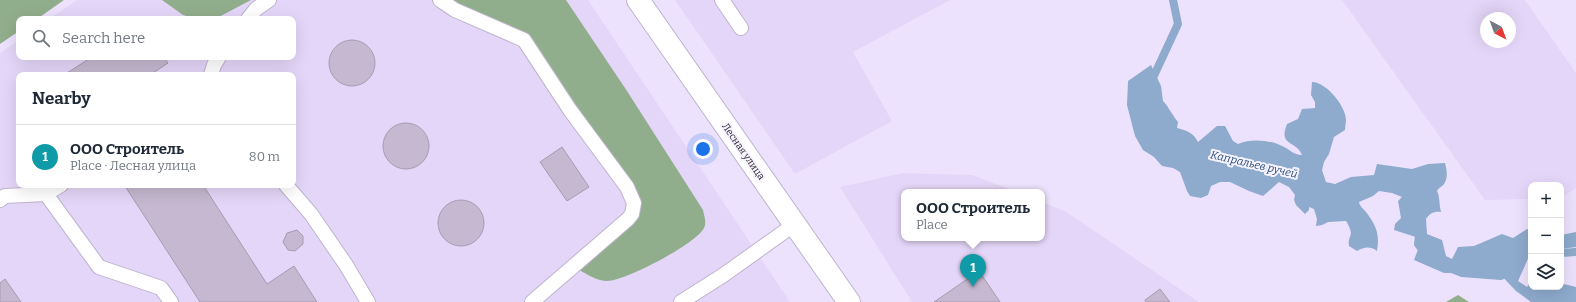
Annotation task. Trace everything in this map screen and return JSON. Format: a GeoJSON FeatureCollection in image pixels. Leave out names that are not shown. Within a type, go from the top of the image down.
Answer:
{"type":"FeatureCollection","features":[{"type":"Feature","properties":{"kind":"street","name":"Лесная улица"},"geometry":{"type":"LineString","coordinates":[[638,0],[848,302]]}},
{"type":"Feature","properties":{"kind":"lane"},"geometry":{"type":"LineString","coordinates":[[250,16],[256,9],[269,0]]}},
{"type":"Feature","properties":{"kind":"lane"},"geometry":{"type":"LineString","coordinates":[[440,0],[456,10],[524,40],[570,110],[627,187],[634,203],[632,214],[628,219],[532,302]]}},
{"type":"Feature","properties":{"kind":"lane"},"geometry":{"type":"LineString","coordinates":[[722,0],[741,28]]}},
{"type":"Feature","properties":{"kind":"lane"},"geometry":{"type":"LineString","coordinates":[[212,72],[217,60]]}},
{"type":"Feature","properties":{"kind":"lane"},"geometry":{"type":"LineString","coordinates":[[0,200],[5,196],[46,194],[56,188]]}},
{"type":"Feature","properties":{"kind":"lane"},"geometry":{"type":"LineString","coordinates":[[289,188],[311,214],[346,265],[368,302]]}},
{"type":"Feature","properties":{"kind":"lane"},"geometry":{"type":"LineString","coordinates":[[46,194],[99,267],[162,288],[171,302]]}},
{"type":"Feature","properties":{"kind":"lane"},"geometry":{"type":"LineString","coordinates":[[681,302],[722,276],[795,224]]}},
{"type":"Feature","properties":{"kind":"shaded area"},"geometry":{"type":"Polygon","coordinates":[[[77,0],[588,0],[790,302],[0,302],[0,53],[16,42],[16,60],[296,60],[296,16],[53,16],[77,0]]]}},
{"type":"Feature","properties":{"kind":"shaded area"},"geometry":{"type":"Polygon","coordinates":[[[675,0],[950,0],[853,52],[892,121],[795,174],[675,0]]]}},
{"type":"Feature","properties":{"kind":"shaded area"},"geometry":{"type":"Polygon","coordinates":[[[1342,0],[1525,0],[1576,73],[1576,188],[1564,196],[1564,182],[1528,182],[1528,199],[1485,200],[1342,0]]]}},
{"type":"Feature","properties":{"kind":"shaded area"},"geometry":{"type":"Polygon","coordinates":[[[903,173],[972,175],[1009,189],[901,189],[901,241],[1045,241],[1045,203],[1065,211],[1199,302],[912,302],[840,187],[903,173]]]}},
{"type":"Feature","properties":{"kind":"green space"},"geometry":{"type":"Polygon","coordinates":[[[0,0],[64,0],[41,16],[16,16],[16,33],[0,44],[0,0]]]}},
{"type":"Feature","properties":{"kind":"green space"},"geometry":{"type":"Polygon","coordinates":[[[162,0],[251,0],[221,16],[183,15],[162,0]]]}},
{"type":"Feature","properties":{"kind":"green space"},"geometry":{"type":"Polygon","coordinates":[[[446,0],[566,0],[627,91],[703,210],[705,226],[698,235],[675,252],[629,275],[616,279],[607,281],[600,280],[581,271],[579,267],[636,210],[525,39],[446,0]]]}},
{"type":"Feature","properties":{"kind":"green space"},"geometry":{"type":"Polygon","coordinates":[[[1458,295],[1469,302],[1446,302],[1458,295]]]}},
{"type":"Feature","properties":{"kind":"water"},"geometry":{"type":"Polygon","coordinates":[[[1151,65],[1161,86],[1163,101],[1178,122],[1177,128],[1192,134],[1198,142],[1217,126],[1225,126],[1233,141],[1238,144],[1254,140],[1266,141],[1285,147],[1299,155],[1302,155],[1299,150],[1286,140],[1285,131],[1287,124],[1298,119],[1302,109],[1315,108],[1315,102],[1311,95],[1312,82],[1317,83],[1329,90],[1339,102],[1343,108],[1346,120],[1345,130],[1334,137],[1329,154],[1324,162],[1322,170],[1326,182],[1335,184],[1351,177],[1374,175],[1377,164],[1412,169],[1428,164],[1445,163],[1447,177],[1444,184],[1437,191],[1441,212],[1432,213],[1426,219],[1427,234],[1442,240],[1446,256],[1452,259],[1458,247],[1474,246],[1502,234],[1513,238],[1528,229],[1528,259],[1518,281],[1527,287],[1528,285],[1528,290],[1564,290],[1564,284],[1576,287],[1576,302],[1531,302],[1516,291],[1499,273],[1444,273],[1414,260],[1422,239],[1394,230],[1395,224],[1401,218],[1398,201],[1402,197],[1392,193],[1379,191],[1373,196],[1359,202],[1372,221],[1376,230],[1378,240],[1377,251],[1372,248],[1367,248],[1357,251],[1349,246],[1351,233],[1346,221],[1328,222],[1316,226],[1317,219],[1314,209],[1309,207],[1309,210],[1305,214],[1296,205],[1294,200],[1295,195],[1289,187],[1279,182],[1263,196],[1230,182],[1220,182],[1211,186],[1208,195],[1201,198],[1190,196],[1180,172],[1173,168],[1162,166],[1154,157],[1143,150],[1135,136],[1127,105],[1128,81],[1151,65]]]}},
{"type":"Feature","properties":{"kind":"water"},"geometry":{"type":"Polygon","coordinates":[[[1576,232],[1576,247],[1564,249],[1564,234],[1576,232]]]}},
{"type":"Feature","properties":{"kind":"building"},"geometry":{"type":"Polygon","coordinates":[[[357,40],[361,41],[371,50],[374,54],[374,72],[365,82],[357,86],[347,86],[339,82],[330,72],[329,58],[333,50],[343,41],[357,40]]]}},
{"type":"Feature","properties":{"kind":"building"},"geometry":{"type":"Polygon","coordinates":[[[87,60],[166,60],[168,63],[154,72],[69,72],[87,60]]]}},
{"type":"Feature","properties":{"kind":"building"},"geometry":{"type":"Polygon","coordinates":[[[411,123],[415,124],[425,133],[428,137],[428,155],[419,165],[411,169],[401,169],[393,165],[384,155],[383,141],[387,133],[397,124],[411,123]]]}},
{"type":"Feature","properties":{"kind":"building"},"geometry":{"type":"Polygon","coordinates":[[[562,147],[589,187],[567,201],[540,162],[562,147]]]}},
{"type":"Feature","properties":{"kind":"building"},"geometry":{"type":"Polygon","coordinates":[[[126,188],[205,188],[267,284],[294,266],[317,302],[200,302],[126,188]]]}},
{"type":"Feature","properties":{"kind":"building"},"geometry":{"type":"Polygon","coordinates":[[[466,200],[470,201],[480,210],[483,214],[483,232],[474,242],[466,246],[456,246],[448,242],[439,232],[438,218],[442,210],[452,201],[466,200]]]}},
{"type":"Feature","properties":{"kind":"building"},"geometry":{"type":"Polygon","coordinates":[[[297,230],[303,236],[303,244],[295,251],[288,250],[283,242],[287,233],[297,230]]]}},
{"type":"Feature","properties":{"kind":"building"},"geometry":{"type":"Polygon","coordinates":[[[979,271],[1000,302],[934,302],[979,271]]]}},
{"type":"Feature","properties":{"kind":"building"},"geometry":{"type":"Polygon","coordinates":[[[5,279],[21,302],[0,302],[0,283],[5,279]]]}},
{"type":"Feature","properties":{"kind":"building"},"geometry":{"type":"Polygon","coordinates":[[[1160,289],[1170,302],[1146,302],[1145,300],[1160,289]]]}},
{"type":"Feature","properties":{"kind":"waterway","name":"Капральев ручей"},"geometry":{"type":"LineString","coordinates":[[1151,82],[1178,24],[1173,0]]}},
{"type":"Feature","properties":{"kind":"waterway","name":"Капральев ручей"},"geometry":{"type":"LineString","coordinates":[[1420,227],[1418,244],[1425,253]]}},
{"type":"Feature","properties":{"kind":"waterway","name":"Капральев ручей"},"geometry":{"type":"LineString","coordinates":[[1564,253],[1576,252]]}},
{"type":"Feature","properties":{"kind":"waterway","name":"Капральев ручей"},"geometry":{"type":"LineString","coordinates":[[1452,269],[1462,273],[1501,276],[1511,271]]}},
{"type":"Feature","properties":{"kind":"place","name":"ООО Строитель"},"geometry":{"type":"Point","coordinates":[973,287]}}]}
